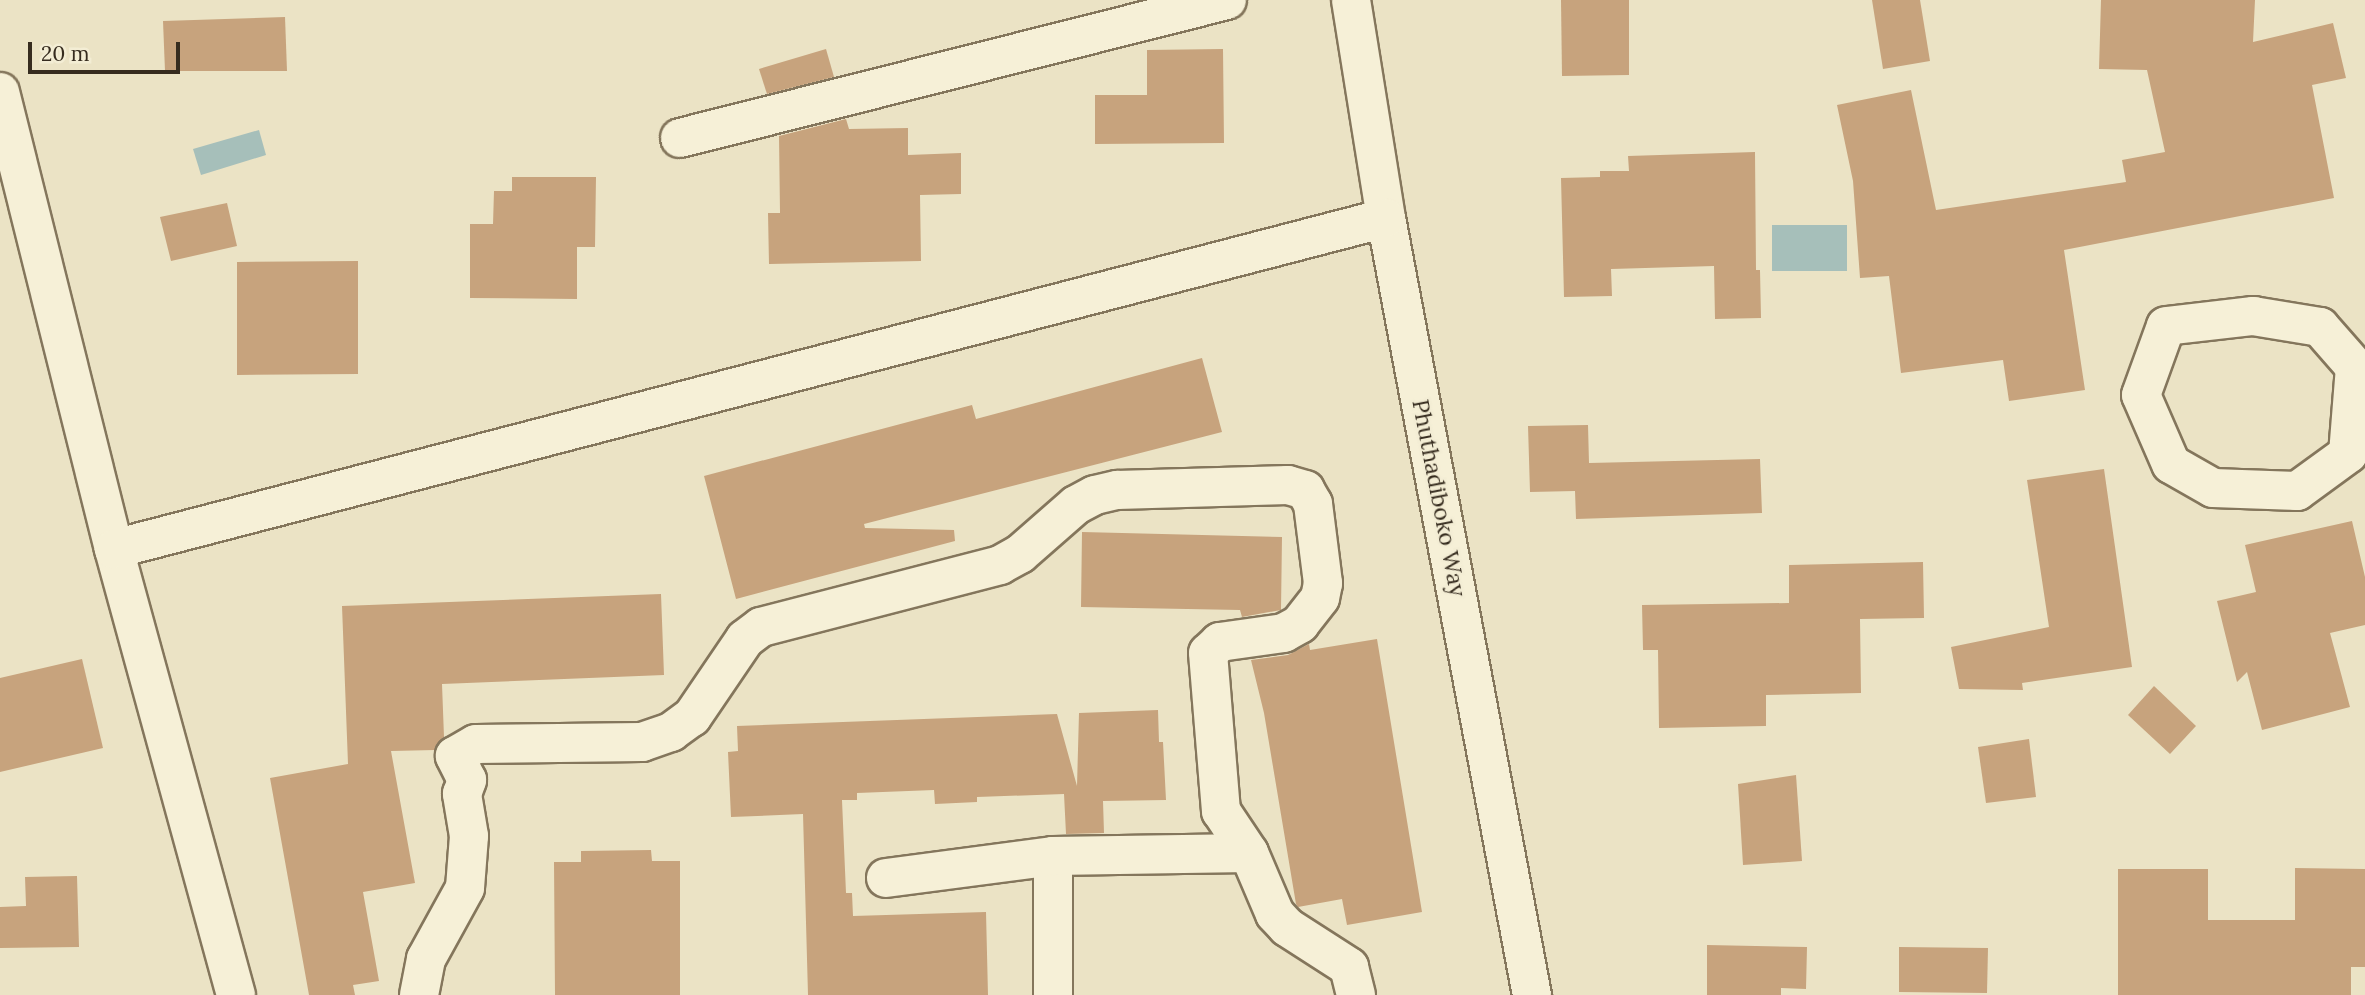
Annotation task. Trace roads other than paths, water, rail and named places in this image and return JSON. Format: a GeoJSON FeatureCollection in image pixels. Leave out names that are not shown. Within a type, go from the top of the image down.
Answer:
{"type":"FeatureCollection","features":[{"type":"Feature","properties":{"kind":"street"},"geometry":{"type":"LineString","coordinates":[[680,138],[1227,0]]}},
{"type":"Feature","properties":{"kind":"street","name":"Phuthadiboko Way"},"geometry":{"type":"LineString","coordinates":[[1350,0],[1386,218],[1532,995]]}},
{"type":"Feature","properties":{"kind":"street"},"geometry":{"type":"LineString","coordinates":[[0,92],[114,548],[236,995]]}},
{"type":"Feature","properties":{"kind":"street"},"geometry":{"type":"LineString","coordinates":[[114,548],[1386,218]]}},
{"type":"Feature","properties":{"kind":"street"},"geometry":{"type":"LineString","coordinates":[[2253,316],[2320,327],[2360,365],[2348,454],[2297,491],[2213,488],[2171,464],[2141,396],[2166,326],[2253,316]]}},
{"type":"Feature","properties":{"kind":"street"},"geometry":{"type":"LineString","coordinates":[[419,995],[426,960],[465,888],[469,836],[462,794],[467,780],[455,756],[476,744],[642,742],[671,732],[692,717],[745,639],[761,627],[1000,565],[1020,554],[1076,505],[1117,490],[1288,485],[1305,490],[1312,504],[1323,583],[1312,612],[1284,633],[1220,642],[1208,653],[1221,811],[1249,853],[1275,914],[1287,926],[1349,967],[1356,995]]}},
{"type":"Feature","properties":{"kind":"street"},"geometry":{"type":"LineString","coordinates":[[886,878],[1053,856],[1249,853]]}},
{"type":"Feature","properties":{"kind":"street"},"geometry":{"type":"LineString","coordinates":[[1053,856],[1054,995]]}},
{"type":"Feature","properties":{"kind":"water"},"geometry":{"type":"Polygon","coordinates":[[[259,130],[266,155],[201,175],[193,149],[259,130]]]}},
{"type":"Feature","properties":{"kind":"water"},"geometry":{"type":"Polygon","coordinates":[[[1772,225],[1847,225],[1847,271],[1772,271],[1772,225]]]}}]}
